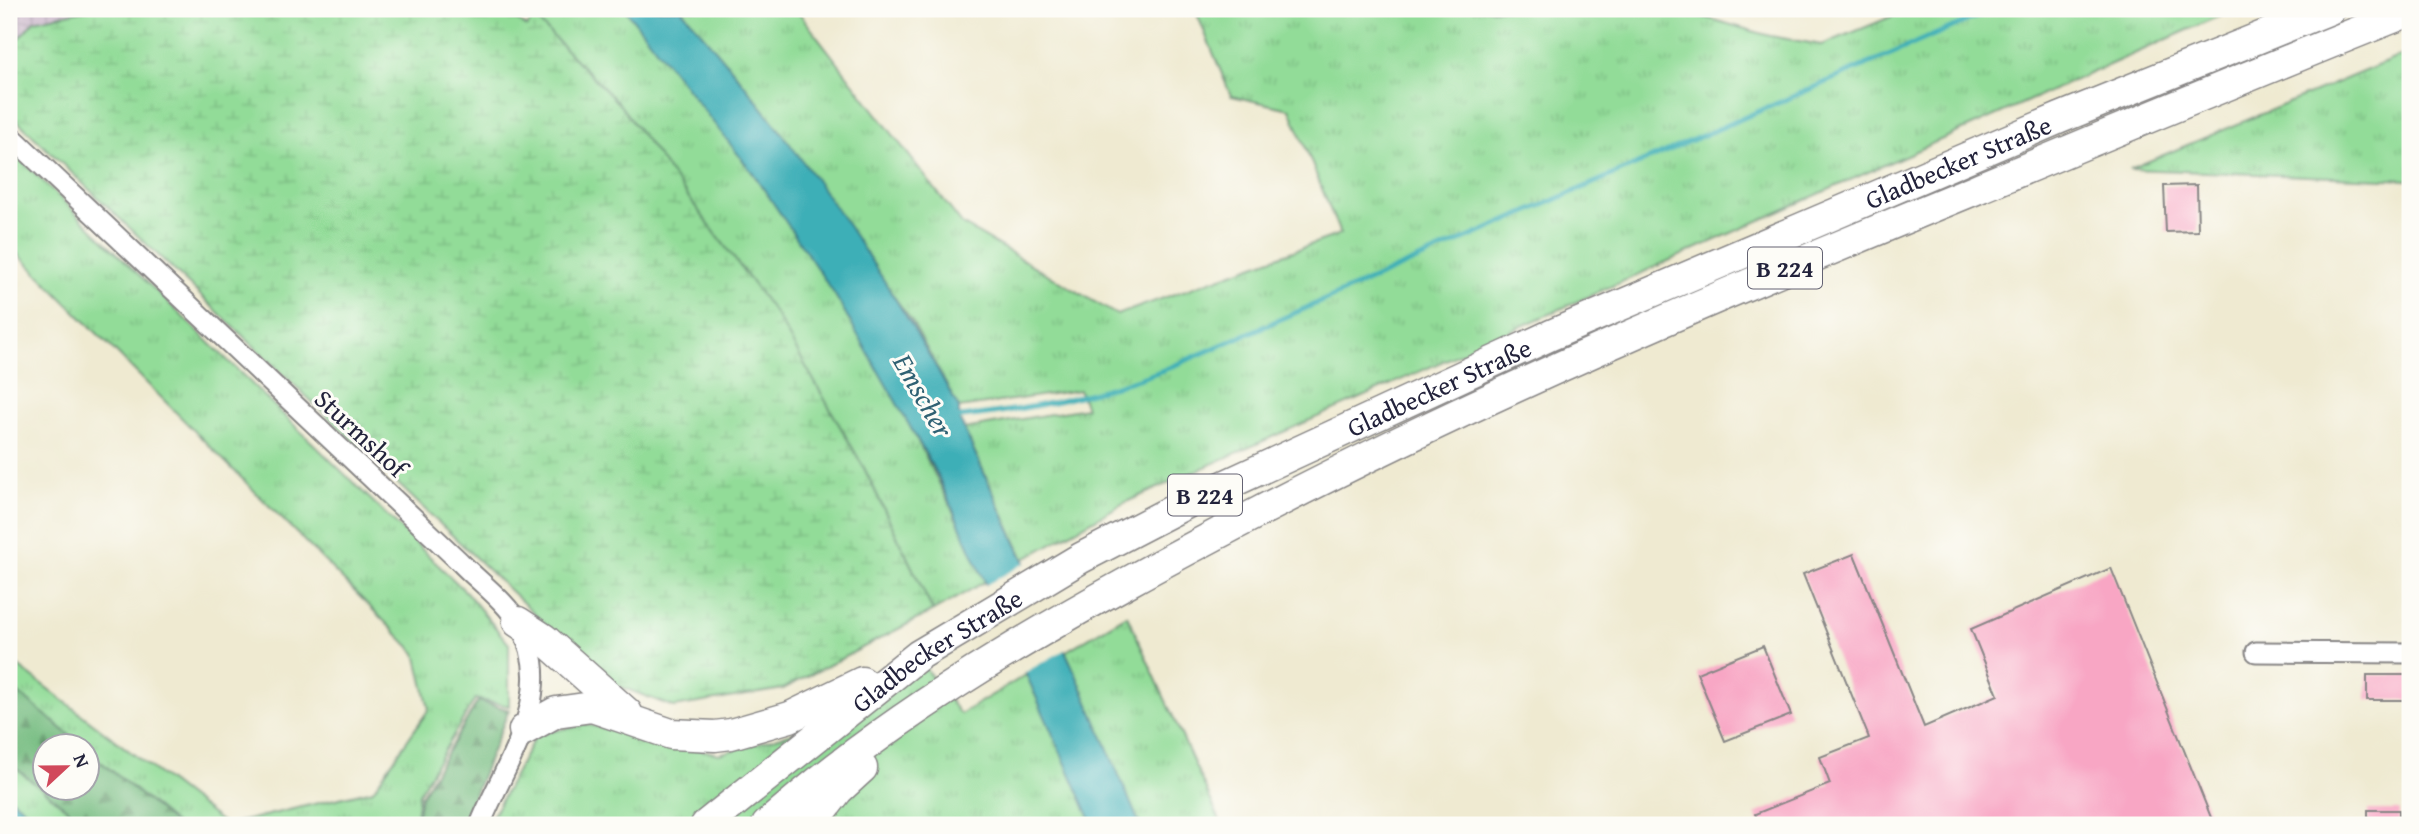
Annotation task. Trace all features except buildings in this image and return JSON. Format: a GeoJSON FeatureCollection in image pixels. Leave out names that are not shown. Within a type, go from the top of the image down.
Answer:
{"type":"FeatureCollection","features":[{"type":"Feature","properties":{"kind":"highway","name":"Gladbecker Straße"},"geometry":{"type":"LineString","coordinates":[[706,825],[774,768],[919,655],[1081,558],[1187,503],[1551,335],[1812,222],[2330,9]]}},
{"type":"Feature","properties":{"kind":"highway","name":"Gladbecker Straße"},"geometry":{"type":"LineString","coordinates":[[766,825],[855,752],[984,668],[1103,597],[1330,475],[1500,393],[1799,261],[2410,11]]}},
{"type":"Feature","properties":{"kind":"highway"},"geometry":{"type":"LineString","coordinates":[[519,622],[544,639],[635,720]]}},
{"type":"Feature","properties":{"kind":"highway"},"geometry":{"type":"LineString","coordinates":[[524,730],[556,712],[574,707],[592,707],[671,734],[715,737],[750,730],[790,717],[919,655]]}},
{"type":"Feature","properties":{"kind":"highway"},"geometry":{"type":"LineString","coordinates":[[811,825],[838,790],[871,759],[984,668]]}},
{"type":"Feature","properties":{"kind":"street","name":"Sturmshof"},"geometry":{"type":"LineString","coordinates":[[9,134],[460,562],[519,622],[528,645],[534,672],[534,689],[524,730],[480,825]]}},
{"type":"Feature","properties":{"kind":"street"},"geometry":{"type":"LineString","coordinates":[[2256,652],[2410,653]]}},
{"type":"Feature","properties":{"kind":"shaded area"},"geometry":{"type":"Polygon","coordinates":[[[9,9],[89,9],[35,21],[9,50],[9,9]]]}},
{"type":"Feature","properties":{"kind":"green space"},"geometry":{"type":"Polygon","coordinates":[[[89,9],[503,9],[527,27],[534,17],[619,104],[777,316],[864,468],[933,611],[783,689],[674,707],[605,681],[9,113],[9,50],[34,21],[89,9]]]}},
{"type":"Feature","properties":{"kind":"green space"},"geometry":{"type":"Polygon","coordinates":[[[526,9],[625,9],[761,184],[835,295],[915,436],[986,581],[933,611],[864,468],[619,104],[526,9]]]}},
{"type":"Feature","properties":{"kind":"green space"},"geometry":{"type":"Polygon","coordinates":[[[681,9],[796,9],[962,224],[1117,315],[1340,234],[1290,109],[1231,96],[1195,9],[1676,9],[1770,36],[1822,45],[1910,9],[2235,9],[1124,503],[1024,559],[964,429],[1086,408],[1079,390],[959,408],[911,320],[681,9]]]}},
{"type":"Feature","properties":{"kind":"green space"},"geometry":{"type":"Polygon","coordinates":[[[2410,52],[2410,180],[2130,169],[2410,52]]]}},
{"type":"Feature","properties":{"kind":"green space"},"geometry":{"type":"Polygon","coordinates":[[[9,148],[467,593],[509,644],[509,706],[475,699],[419,793],[415,825],[226,825],[373,790],[429,709],[416,653],[12,248],[9,252],[9,148]]]}},
{"type":"Feature","properties":{"kind":"green space"},"geometry":{"type":"Polygon","coordinates":[[[1127,615],[1222,825],[481,825],[493,815],[536,735],[585,724],[719,754],[790,734],[920,661],[960,714],[1127,615]]]}},
{"type":"Feature","properties":{"kind":"green space"},"geometry":{"type":"Polygon","coordinates":[[[9,659],[226,825],[175,825],[102,765],[102,732],[60,732],[9,691],[9,659]]]}},
{"type":"Feature","properties":{"kind":"green space"},"geometry":{"type":"Polygon","coordinates":[[[9,685],[66,732],[32,732],[32,781],[9,763],[9,685]]]}},
{"type":"Feature","properties":{"kind":"green space"},"geometry":{"type":"Polygon","coordinates":[[[478,701],[509,710],[462,825],[416,825],[421,796],[478,701]]]}},
{"type":"Feature","properties":{"kind":"green space"},"geometry":{"type":"Polygon","coordinates":[[[9,763],[32,781],[32,802],[59,802],[88,825],[44,825],[9,797],[9,763]]]}},
{"type":"Feature","properties":{"kind":"green space"},"geometry":{"type":"Polygon","coordinates":[[[102,763],[177,825],[88,825],[59,802],[102,802],[102,763]]]}},
{"type":"Feature","properties":{"kind":"water","name":"Emscher"},"geometry":{"type":"Polygon","coordinates":[[[625,9],[681,9],[795,151],[898,303],[959,408],[959,418],[1079,681],[1140,825],[1093,825],[937,474],[835,295],[755,176],[625,9]]]}},
{"type":"Feature","properties":{"kind":"water"},"geometry":{"type":"Polygon","coordinates":[[[9,797],[44,825],[9,825],[9,797]]]}},
{"type":"Feature","properties":{"kind":"pier"},"geometry":{"type":"Polygon","coordinates":[[[1029,561],[1068,648],[1024,673],[984,586],[1029,561]]]}},
{"type":"Feature","properties":{"kind":"waterway","name":"Emscher"},"geometry":{"type":"LineString","coordinates":[[952,418],[1060,401],[1114,387],[1166,369],[1994,9]]}}]}
